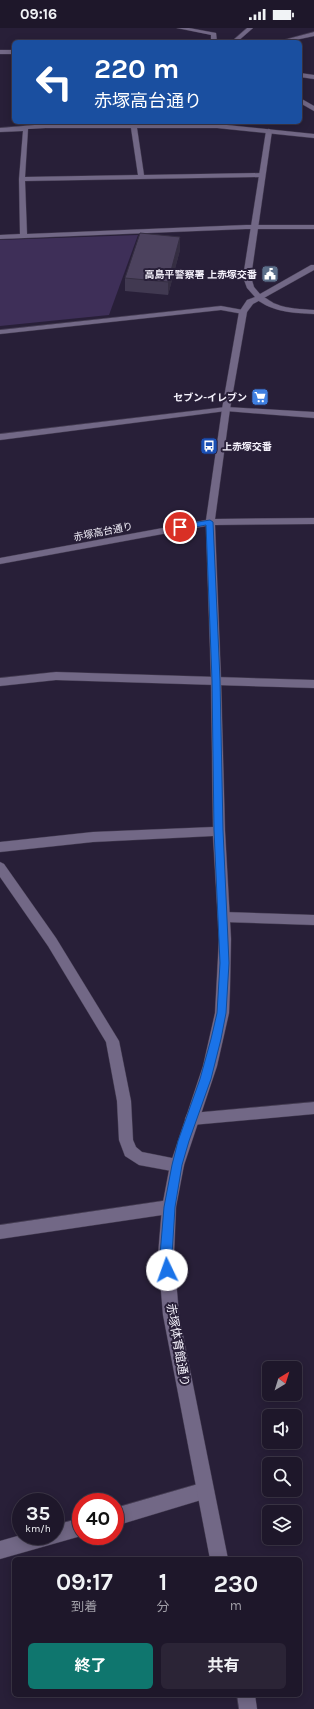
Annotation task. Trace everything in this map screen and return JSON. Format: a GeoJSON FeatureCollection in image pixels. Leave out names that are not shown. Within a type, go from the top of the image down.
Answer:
{"type":"FeatureCollection","features":[{"type":"Feature","properties":{"kind":"street"},"geometry":{"type":"LineString","coordinates":[[180,28],[214,34],[214,40]]}},
{"type":"Feature","properties":{"kind":"street"},"geometry":{"type":"LineString","coordinates":[[236,40],[250,28]]}},
{"type":"Feature","properties":{"kind":"street"},"geometry":{"type":"LineString","coordinates":[[288,40],[314,34]]}},
{"type":"Feature","properties":{"kind":"street"},"geometry":{"type":"LineString","coordinates":[[0,52],[12,52]]}},
{"type":"Feature","properties":{"kind":"street"},"geometry":{"type":"LineString","coordinates":[[302,75],[314,77]]}},
{"type":"Feature","properties":{"kind":"street"},"geometry":{"type":"LineString","coordinates":[[302,101],[314,109]]}},
{"type":"Feature","properties":{"kind":"street"},"geometry":{"type":"LineString","coordinates":[[0,130],[117,124],[134,126],[217,126],[268,128],[314,136]]}},
{"type":"Feature","properties":{"kind":"street"},"geometry":{"type":"LineString","coordinates":[[134,126],[141,177]]}},
{"type":"Feature","properties":{"kind":"street"},"geometry":{"type":"LineString","coordinates":[[24,236],[22,179],[25,128]]}},
{"type":"Feature","properties":{"kind":"street"},"geometry":{"type":"LineString","coordinates":[[268,128],[247,277],[251,288],[266,304],[275,307],[314,312]]}},
{"type":"Feature","properties":{"kind":"street"},"geometry":{"type":"LineString","coordinates":[[22,179],[262,175]]}},
{"type":"Feature","properties":{"kind":"street"},"geometry":{"type":"LineString","coordinates":[[0,237],[255,227],[314,227]]}},
{"type":"Feature","properties":{"kind":"street"},"geometry":{"type":"LineString","coordinates":[[0,332],[221,308],[243,312],[250,302],[314,268]]}},
{"type":"Feature","properties":{"kind":"street","name":"赤塚体育館通り"},"geometry":{"type":"LineString","coordinates":[[219,1557],[171,1315],[166,1255],[169,1207],[177,1165],[210,1066],[222,1013],[225,963],[224,916],[219,830],[216,680],[210,522],[226,409],[243,312]]}},
{"type":"Feature","properties":{"kind":"street"},"geometry":{"type":"LineString","coordinates":[[0,437],[226,409],[314,415]]}},
{"type":"Feature","properties":{"kind":"street","name":"赤塚高台通り"},"geometry":{"type":"LineString","coordinates":[[0,561],[210,522],[314,521]]}},
{"type":"Feature","properties":{"kind":"street"},"geometry":{"type":"LineString","coordinates":[[0,682],[56,676],[314,684]]}},
{"type":"Feature","properties":{"kind":"street"},"geometry":{"type":"LineString","coordinates":[[0,847],[93,837],[219,830]]}},
{"type":"Feature","properties":{"kind":"street"},"geometry":{"type":"LineString","coordinates":[[0,867],[52,942],[112,1041],[124,1101],[126,1140],[130,1151],[139,1158],[177,1165]]}},
{"type":"Feature","properties":{"kind":"street"},"geometry":{"type":"LineString","coordinates":[[224,916],[314,920]]}},
{"type":"Feature","properties":{"kind":"street"},"geometry":{"type":"LineString","coordinates":[[192,1119],[314,1108]]}},
{"type":"Feature","properties":{"kind":"street"},"geometry":{"type":"LineString","coordinates":[[0,1232],[169,1207]]}},
{"type":"Feature","properties":{"kind":"street"},"geometry":{"type":"LineString","coordinates":[[124,1514],[205,1491]]}},
{"type":"Feature","properties":{"kind":"street"},"geometry":{"type":"LineString","coordinates":[[0,1550],[18,1545]]}},
{"type":"Feature","properties":{"kind":"street"},"geometry":{"type":"LineString","coordinates":[[246,1697],[248,1709]]}},
{"type":"Feature","properties":{"kind":"shaded area"},"geometry":{"type":"Polygon","coordinates":[[[138,235],[109,315],[0,326],[0,240],[138,235]]]}},
{"type":"Feature","properties":{"kind":"building"},"geometry":{"type":"Polygon","coordinates":[[[140,233],[180,237],[168,282],[125,278],[140,233]]]}},
{"type":"Feature","properties":{"kind":"place","name":"高島平警察署 上赤塚交番"},"geometry":{"type":"Point","coordinates":[270,274]}},
{"type":"Feature","properties":{"kind":"place","name":"セブン-イレブン"},"geometry":{"type":"Point","coordinates":[260,397]}},
{"type":"Feature","properties":{"kind":"place","name":"上赤塚交番"},"geometry":{"type":"Point","coordinates":[209,446]}},
{"type":"Feature","properties":{"kind":"route"},"geometry":{"type":"LineString","coordinates":[[167,1270],[166,1255],[169,1207],[177,1165],[210,1066],[222,1013],[225,963],[219,830],[216,680],[210,522],[180,527]]}}]}
